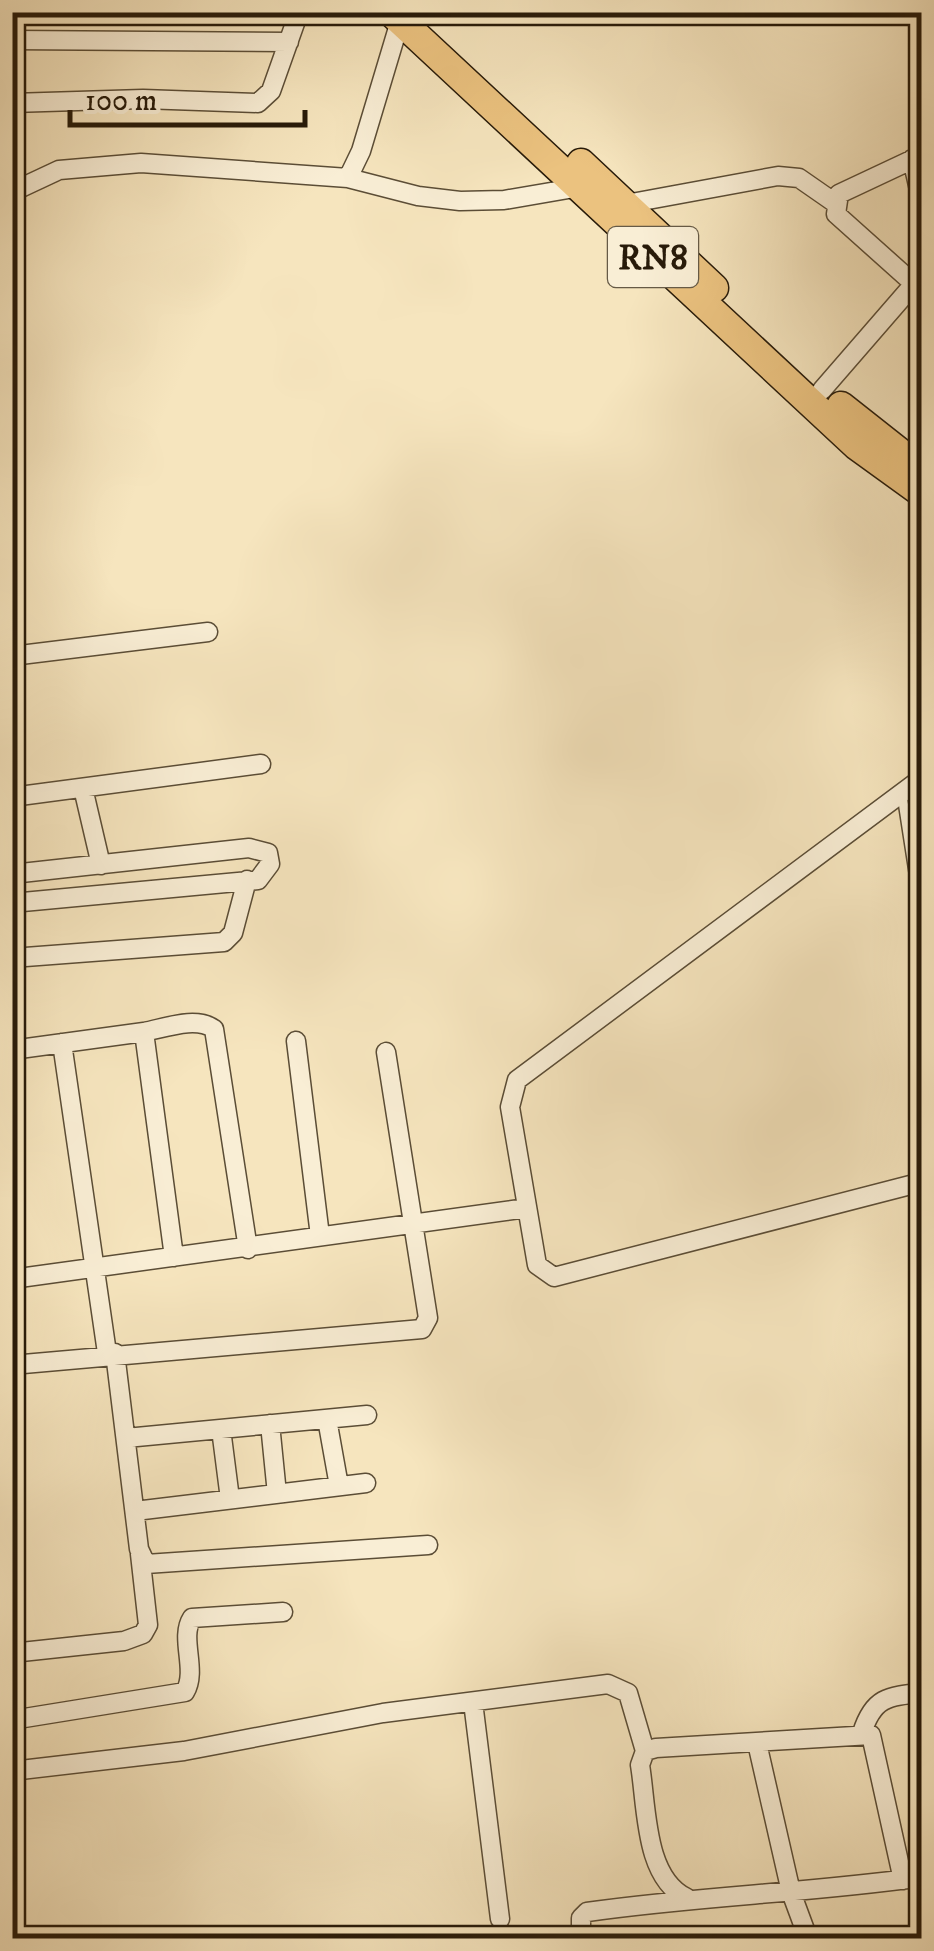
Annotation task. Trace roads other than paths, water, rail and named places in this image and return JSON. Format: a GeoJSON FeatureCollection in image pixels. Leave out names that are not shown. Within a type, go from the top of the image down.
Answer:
{"type":"FeatureCollection","features":[{"type":"Feature","properties":{"kind":"main road","name":"RN8"},"geometry":{"type":"LineString","coordinates":[[403,15],[857,446],[920,474]]}},
{"type":"Feature","properties":{"kind":"main road","name":"RN8"},"geometry":{"type":"LineString","coordinates":[[403,15],[626,204],[822,390],[920,474]]}},
{"type":"Feature","properties":{"kind":"street"},"geometry":{"type":"LineString","coordinates":[[12,103],[169,98],[258,104],[272,92],[299,12]]}},
{"type":"Feature","properties":{"kind":"street"},"geometry":{"type":"LineString","coordinates":[[348,178],[361,151],[403,15]]}},
{"type":"Feature","properties":{"kind":"street"},"geometry":{"type":"LineString","coordinates":[[12,40],[290,42]]}},
{"type":"Feature","properties":{"kind":"street"},"geometry":{"type":"LineString","coordinates":[[822,390],[920,283],[836,214],[834,203],[838,194],[917,157],[922,203]]}},
{"type":"Feature","properties":{"kind":"street"},"geometry":{"type":"LineString","coordinates":[[12,192],[59,170],[95,165],[177,165],[348,178],[418,196],[460,201],[504,200],[580,187]]}},
{"type":"Feature","properties":{"kind":"street"},"geometry":{"type":"LineString","coordinates":[[626,204],[778,176],[799,178],[834,203]]}},
{"type":"Feature","properties":{"kind":"street"},"geometry":{"type":"LineString","coordinates":[[12,656],[208,632]]}},
{"type":"Feature","properties":{"kind":"street"},"geometry":{"type":"LineString","coordinates":[[12,797],[260,764]]}},
{"type":"Feature","properties":{"kind":"street"},"geometry":{"type":"LineString","coordinates":[[922,778],[517,1080],[510,1108],[537,1265],[554,1277],[922,1182]]}},
{"type":"Feature","properties":{"kind":"street"},"geometry":{"type":"LineString","coordinates":[[83,788],[100,865]]}},
{"type":"Feature","properties":{"kind":"street"},"geometry":{"type":"LineString","coordinates":[[12,874],[249,848],[268,853],[264,876],[248,880],[12,903]]}},
{"type":"Feature","properties":{"kind":"street"},"geometry":{"type":"LineString","coordinates":[[12,958],[224,942],[234,933],[248,880]]}},
{"type":"Feature","properties":{"kind":"street"},"geometry":{"type":"LineString","coordinates":[[12,1050],[191,1024],[206,1024],[214,1029],[248,1249]]}},
{"type":"Feature","properties":{"kind":"street"},"geometry":{"type":"LineString","coordinates":[[144,1032],[174,1257]]}},
{"type":"Feature","properties":{"kind":"street"},"geometry":{"type":"LineString","coordinates":[[296,1041],[320,1236]]}},
{"type":"Feature","properties":{"kind":"street"},"geometry":{"type":"LineString","coordinates":[[12,1653],[124,1640],[143,1634],[148,1626],[126,1438],[62,1043]]}},
{"type":"Feature","properties":{"kind":"street"},"geometry":{"type":"LineString","coordinates":[[12,1365],[111,1353],[422,1329],[428,1318],[386,1052]]}},
{"type":"Feature","properties":{"kind":"street"},"geometry":{"type":"LineString","coordinates":[[12,1279],[527,1208]]}},
{"type":"Feature","properties":{"kind":"street"},"geometry":{"type":"LineString","coordinates":[[126,1438],[367,1415]]}},
{"type":"Feature","properties":{"kind":"street"},"geometry":{"type":"LineString","coordinates":[[327,1419],[340,1486]]}},
{"type":"Feature","properties":{"kind":"street"},"geometry":{"type":"LineString","coordinates":[[270,1424],[277,1494]]}},
{"type":"Feature","properties":{"kind":"street"},"geometry":{"type":"LineString","coordinates":[[222,1429],[230,1499]]}},
{"type":"Feature","properties":{"kind":"street"},"geometry":{"type":"LineString","coordinates":[[134,1511],[366,1483]]}},
{"type":"Feature","properties":{"kind":"street"},"geometry":{"type":"LineString","coordinates":[[139,1549],[144,1562],[154,1566],[428,1545]]}},
{"type":"Feature","properties":{"kind":"street"},"geometry":{"type":"LineString","coordinates":[[12,1720],[185,1692],[191,1666],[188,1626],[192,1618],[283,1612]]}},
{"type":"Feature","properties":{"kind":"street"},"geometry":{"type":"LineString","coordinates":[[12,1771],[184,1751],[383,1714],[615,1685],[628,1693],[646,1752],[640,1765],[658,1868],[672,1888],[688,1898]]}},
{"type":"Feature","properties":{"kind":"street"},"geometry":{"type":"LineString","coordinates":[[862,1733],[872,1708],[882,1698],[922,1693]]}},
{"type":"Feature","properties":{"kind":"street"},"geometry":{"type":"LineString","coordinates":[[474,1702],[500,1918]]}},
{"type":"Feature","properties":{"kind":"street"},"geometry":{"type":"LineString","coordinates":[[581,1938],[581,1918],[587,1912],[688,1898],[912,1879],[875,1741],[862,1733],[757,1743],[662,1746],[646,1752]]}},
{"type":"Feature","properties":{"kind":"street"},"geometry":{"type":"LineString","coordinates":[[757,1743],[791,1892],[808,1938]]}},
{"type":"Feature","properties":{"kind":"lane"},"geometry":{"type":"LineString","coordinates":[[902,793],[922,924]]}}]}
